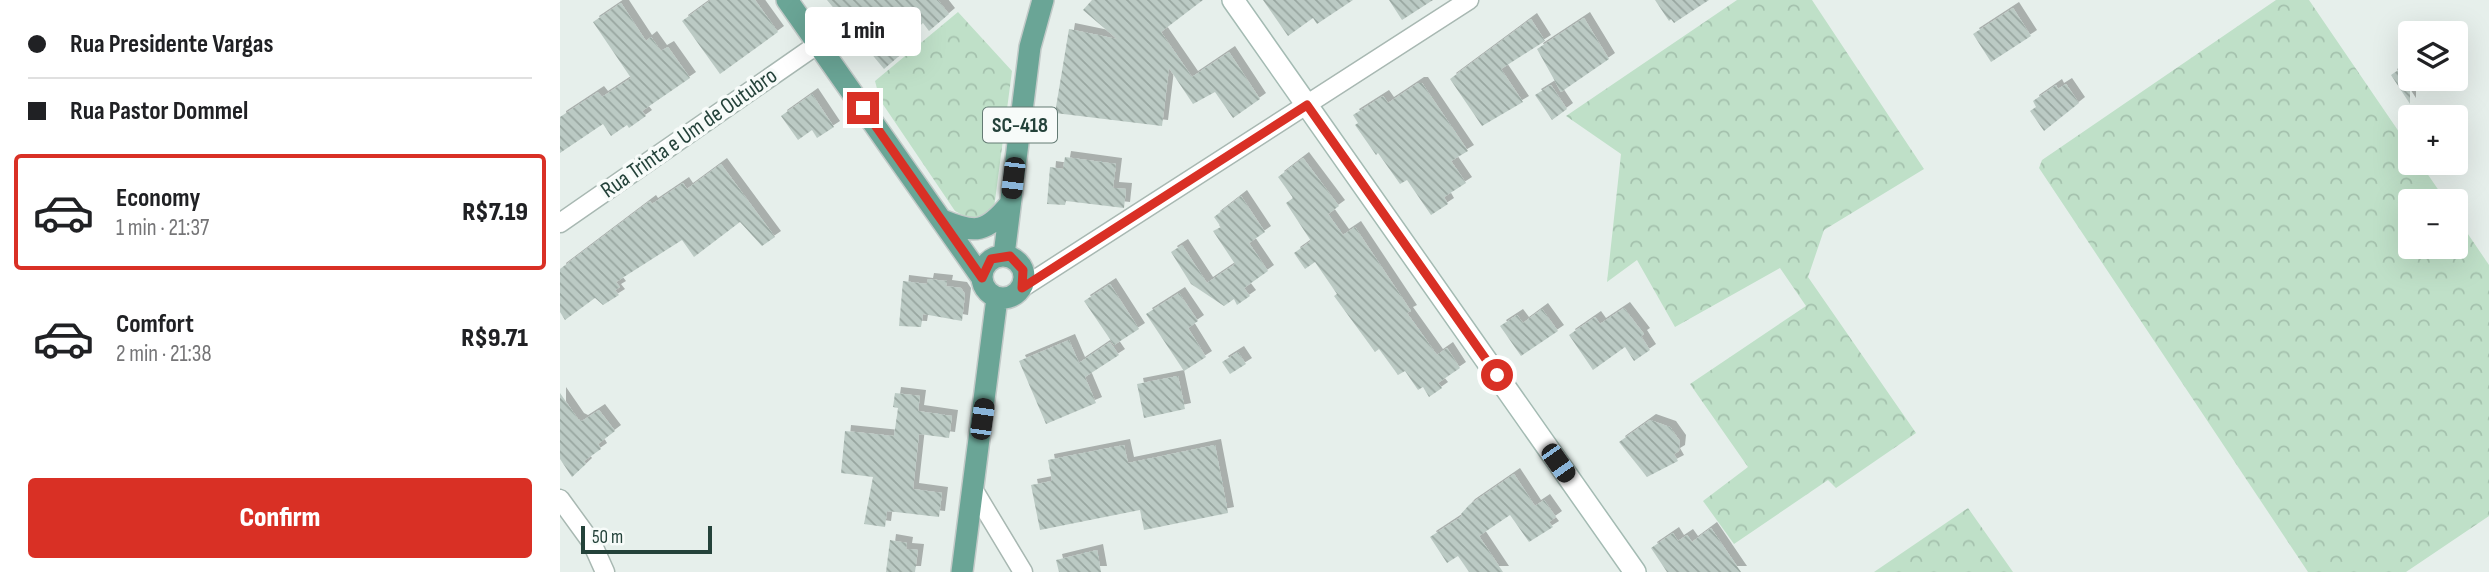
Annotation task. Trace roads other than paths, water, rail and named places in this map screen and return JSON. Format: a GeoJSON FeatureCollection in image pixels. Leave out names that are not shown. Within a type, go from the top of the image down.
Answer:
{"type":"FeatureCollection","features":[{"type":"Feature","properties":{"kind":"main road"},"geometry":{"type":"LineString","coordinates":[[787,0],[982,278],[986,290],[997,298],[1011,297],[1022,288],[1023,270],[1016,260],[1004,255],[991,259],[982,278]]}},
{"type":"Feature","properties":{"kind":"main road","name":"SC-418"},"geometry":{"type":"LineString","coordinates":[[1004,255],[1030,47],[1043,0]]}},
{"type":"Feature","properties":{"kind":"main road"},"geometry":{"type":"LineString","coordinates":[[942,220],[966,230],[980,230],[997,220],[1010,204]]}},
{"type":"Feature","properties":{"kind":"main road"},"geometry":{"type":"LineString","coordinates":[[962,572],[997,298]]}},
{"type":"Feature","properties":{"kind":"street"},"geometry":{"type":"LineString","coordinates":[[1233,0],[1635,572]]}},
{"type":"Feature","properties":{"kind":"street"},"geometry":{"type":"LineString","coordinates":[[1022,288],[1469,0]]}},
{"type":"Feature","properties":{"kind":"street","name":"Rua Trinta e Um de Outubro"},"geometry":{"type":"LineString","coordinates":[[560,223],[818,44]]}},
{"type":"Feature","properties":{"kind":"street"},"geometry":{"type":"LineString","coordinates":[[973,489],[1023,572]]}},
{"type":"Feature","properties":{"kind":"street"},"geometry":{"type":"LineString","coordinates":[[560,499],[592,543],[605,572]]}}]}
